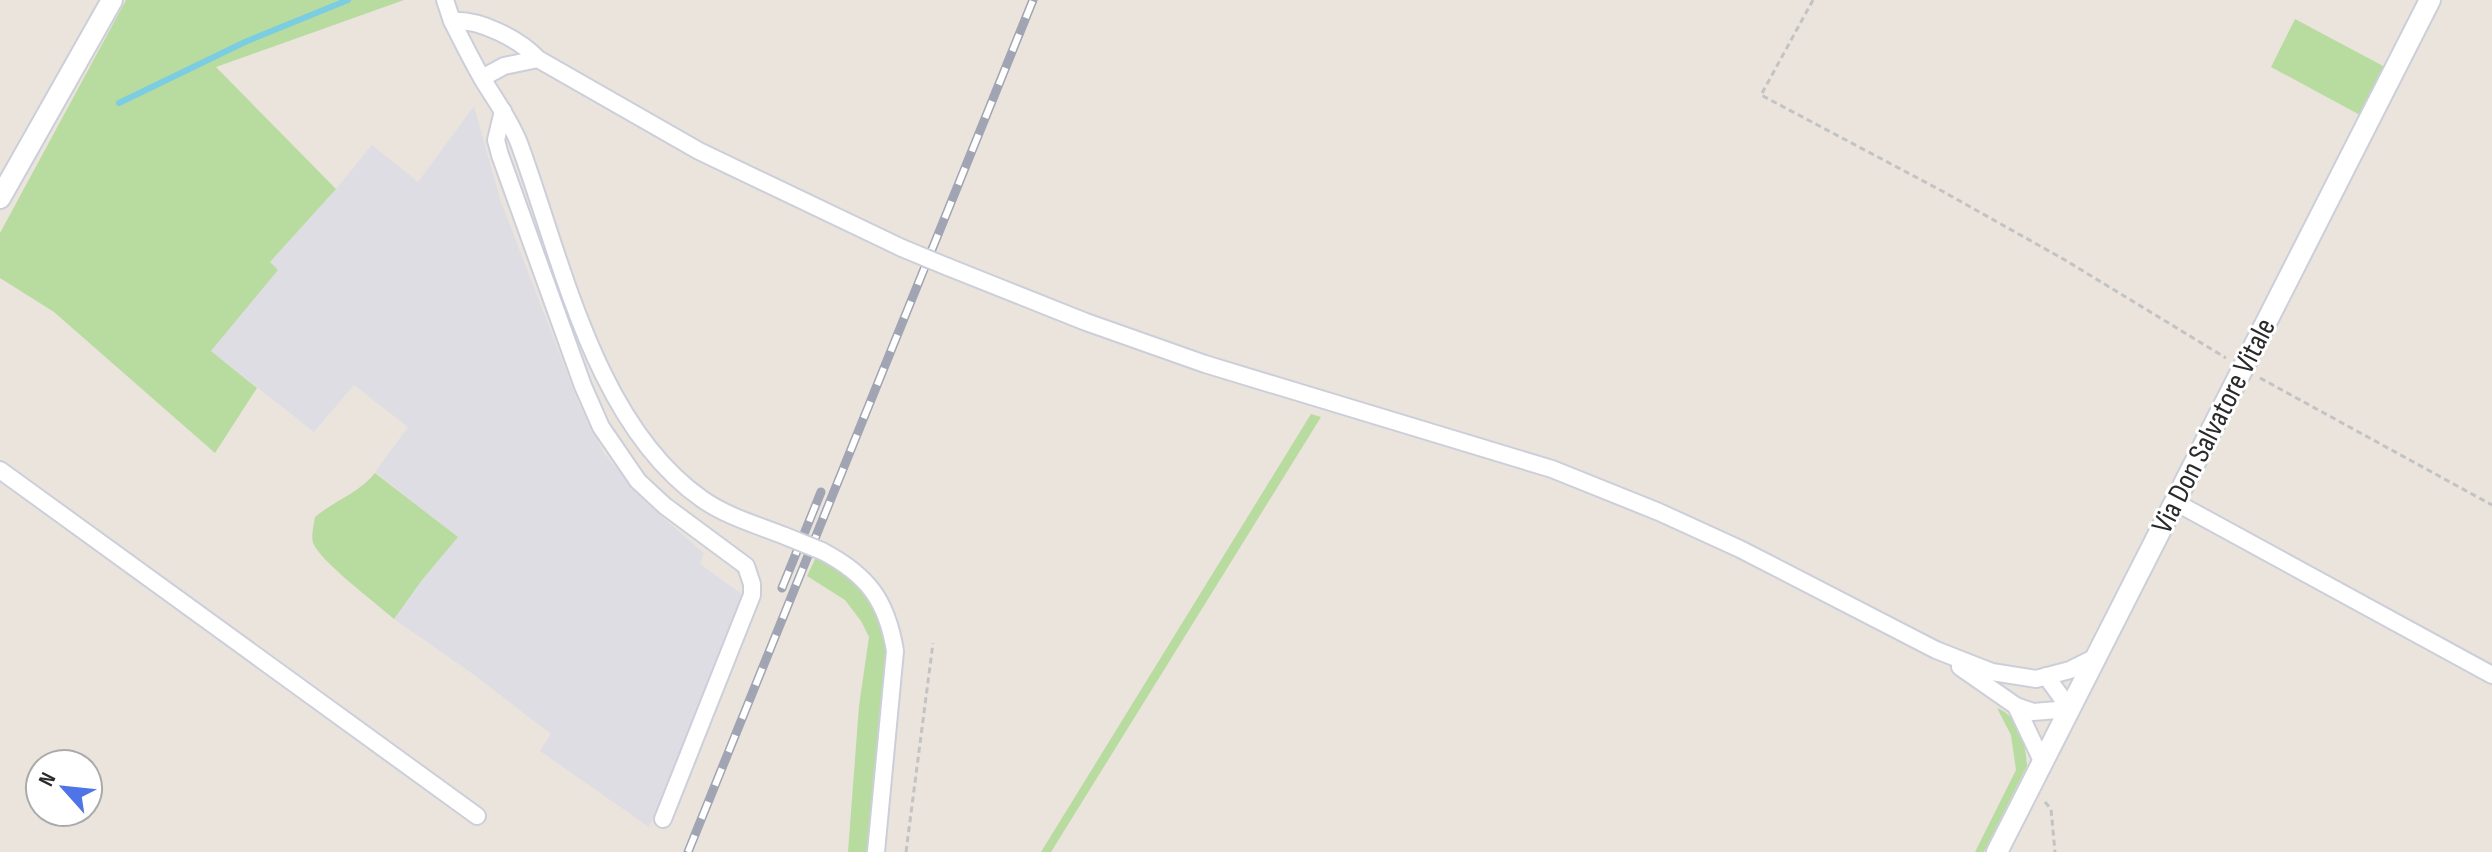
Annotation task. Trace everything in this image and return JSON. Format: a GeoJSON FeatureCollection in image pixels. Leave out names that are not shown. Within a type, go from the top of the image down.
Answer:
{"type":"FeatureCollection","features":[{"type":"Feature","properties":{"kind":"street"},"geometry":{"type":"LineString","coordinates":[[0,198],[112,0]]}},
{"type":"Feature","properties":{"kind":"street"},"geometry":{"type":"LineString","coordinates":[[445,0],[452,21],[518,140],[563,272],[598,361],[629,422],[653,455],[702,500],[822,551],[857,574],[873,590],[891,623],[895,651],[876,852]]}},
{"type":"Feature","properties":{"kind":"street","name":"Via Don Salvatore Vitale"},"geometry":{"type":"LineString","coordinates":[[1997,852],[2430,0]]}},
{"type":"Feature","properties":{"kind":"street"},"geometry":{"type":"LineString","coordinates":[[452,21],[464,20],[480,25],[520,44],[538,59],[699,151],[902,248],[1086,322],[1205,364],[1523,460],[1596,486],[1740,549],[1936,650],[1992,672],[2021,678],[2046,676],[2070,670],[2096,657]]}},
{"type":"Feature","properties":{"kind":"street"},"geometry":{"type":"LineString","coordinates":[[482,78],[504,66],[538,59]]}},
{"type":"Feature","properties":{"kind":"street"},"geometry":{"type":"LineString","coordinates":[[503,111],[496,140],[500,155],[583,386],[601,427],[638,481],[665,506],[746,566],[752,584],[752,595],[663,819]]}},
{"type":"Feature","properties":{"kind":"street"},"geometry":{"type":"LineString","coordinates":[[0,470],[477,816]]}},
{"type":"Feature","properties":{"kind":"street"},"geometry":{"type":"LineString","coordinates":[[2175,502],[2492,675]]}},
{"type":"Feature","properties":{"kind":"street"},"geometry":{"type":"LineString","coordinates":[[1936,650],[2016,706],[2033,712],[2070,709]]}},
{"type":"Feature","properties":{"kind":"street"},"geometry":{"type":"LineString","coordinates":[[2046,676],[2070,709]]}},
{"type":"Feature","properties":{"kind":"street"},"geometry":{"type":"LineString","coordinates":[[2016,706],[2042,761]]}},
{"type":"Feature","properties":{"kind":"path"},"geometry":{"type":"LineString","coordinates":[[1813,0],[1761,95],[1942,191],[2065,260],[2243,369],[2492,505]]}},
{"type":"Feature","properties":{"kind":"path"},"geometry":{"type":"LineString","coordinates":[[906,852],[933,643]]}},
{"type":"Feature","properties":{"kind":"path"},"geometry":{"type":"LineString","coordinates":[[2032,784],[2051,809],[2055,852]]}},
{"type":"Feature","properties":{"kind":"shaded area"},"geometry":{"type":"Polygon","coordinates":[[[474,106],[500,199],[579,404],[604,453],[643,500],[704,553],[700,564],[743,595],[649,827],[540,751],[551,734],[394,619],[458,537],[375,472],[408,427],[354,385],[314,432],[211,351],[277,270],[270,262],[372,145],[418,182],[474,106]]]}},
{"type":"Feature","properties":{"kind":"green space"},"geometry":{"type":"Polygon","coordinates":[[[126,0],[404,0],[216,67],[336,189],[270,262],[278,270],[211,351],[257,388],[215,453],[54,312],[0,278],[0,233],[126,0]]]}},
{"type":"Feature","properties":{"kind":"green space"},"geometry":{"type":"Polygon","coordinates":[[[2295,19],[2385,67],[2360,115],[2271,67],[2295,19]]]}},
{"type":"Feature","properties":{"kind":"green space"},"geometry":{"type":"Polygon","coordinates":[[[1311,414],[1321,417],[1051,852],[1041,852],[1311,414]]]}},
{"type":"Feature","properties":{"kind":"green space"},"geometry":{"type":"Polygon","coordinates":[[[375,473],[458,537],[394,619],[326,561],[312,540],[315,517],[362,486],[375,473]]]}},
{"type":"Feature","properties":{"kind":"green space"},"geometry":{"type":"Polygon","coordinates":[[[818,553],[866,594],[879,618],[888,654],[870,852],[848,852],[859,706],[869,637],[845,600],[807,576],[818,553]]]}},
{"type":"Feature","properties":{"kind":"green space"},"geometry":{"type":"Polygon","coordinates":[[[1997,708],[2016,724],[2023,741],[2027,766],[1984,852],[1975,852],[2016,770],[2011,735],[1997,708]]]}},
{"type":"Feature","properties":{"kind":"waterway"},"geometry":{"type":"LineString","coordinates":[[119,103],[245,42],[348,0]]}},
{"type":"Feature","properties":{"kind":"railway"},"geometry":{"type":"LineString","coordinates":[[688,852],[1033,0]]}},
{"type":"Feature","properties":{"kind":"railway"},"geometry":{"type":"LineString","coordinates":[[782,588],[821,492]]}}]}
